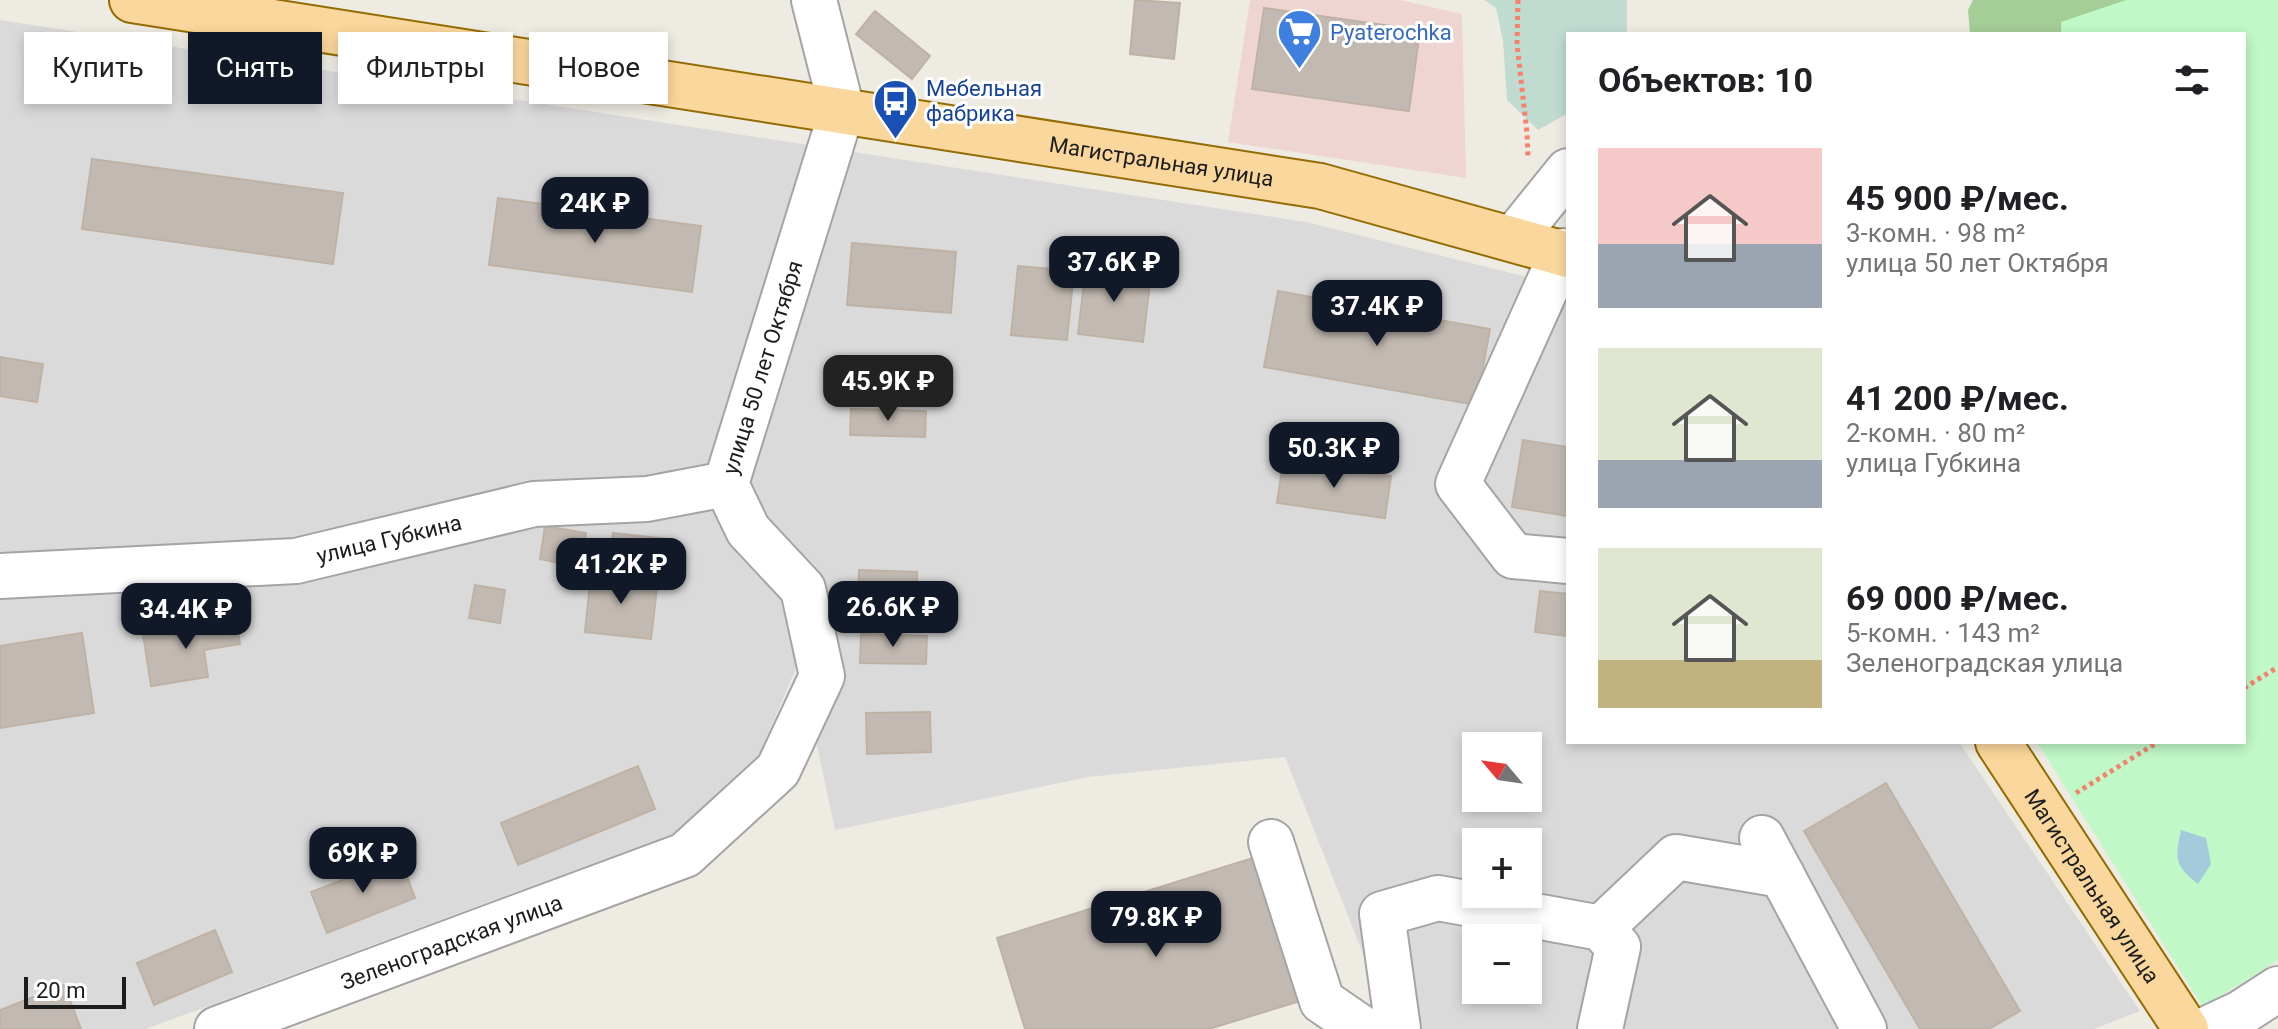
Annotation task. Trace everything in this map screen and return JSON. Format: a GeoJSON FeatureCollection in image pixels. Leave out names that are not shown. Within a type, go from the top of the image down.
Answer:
{"type":"FeatureCollection","features":[{"type":"Feature","properties":{"kind":"main road","name":"Магистральная улица"},"geometry":{"type":"LineString","coordinates":[[132,0],[1320,186],[1566,253]]}},
{"type":"Feature","properties":{"kind":"main road","name":"Магистральная улица"},"geometry":{"type":"LineString","coordinates":[[1999,744],[2186,1029]]}},
{"type":"Feature","properties":{"kind":"street"},"geometry":{"type":"LineString","coordinates":[[814,0],[842,110]]}},
{"type":"Feature","properties":{"kind":"street","name":"улица 50 лет Октября"},"geometry":{"type":"LineString","coordinates":[[685,855],[778,770],[822,676],[803,589],[748,530],[726,484],[842,110]]}},
{"type":"Feature","properties":{"kind":"street"},"geometry":{"type":"LineString","coordinates":[[1514,238],[1566,173]]}},
{"type":"Feature","properties":{"kind":"street"},"geometry":{"type":"LineString","coordinates":[[1566,253],[1458,484],[1513,556],[1566,561]]}},
{"type":"Feature","properties":{"kind":"street","name":"улица Губкина"},"geometry":{"type":"LineString","coordinates":[[0,576],[296,561],[534,504],[647,499],[726,484]]}},
{"type":"Feature","properties":{"kind":"street"},"geometry":{"type":"LineString","coordinates":[[1271,842],[1322,1001],[1363,1029]]}},
{"type":"Feature","properties":{"kind":"street","name":"Зеленоградская улица"},"geometry":{"type":"LineString","coordinates":[[217,1029],[685,855]]}},
{"type":"Feature","properties":{"kind":"street"},"geometry":{"type":"LineString","coordinates":[[1601,928],[1676,857],[1772,857],[1864,1029]]}},
{"type":"Feature","properties":{"kind":"street"},"geometry":{"type":"LineString","coordinates":[[1398,1029],[1382,914],[1438,898],[1601,928],[1618,947],[1600,1029]]}},
{"type":"Feature","properties":{"kind":"street"},"geometry":{"type":"LineString","coordinates":[[2207,1029],[2241,1013],[2278,989]]}},
{"type":"Feature","properties":{"kind":"path"},"geometry":{"type":"LineString","coordinates":[[1518,0],[1517,44],[1527,133]]}},
{"type":"Feature","properties":{"kind":"path"},"geometry":{"type":"LineString","coordinates":[[2246,687],[2278,667]]}},
{"type":"Feature","properties":{"kind":"path"},"geometry":{"type":"LineString","coordinates":[[2071,796],[2155,744]]}},
{"type":"Feature","properties":{"kind":"shaded area"},"geometry":{"type":"Polygon","coordinates":[[[1250,0],[1400,0],[1462,14],[1466,178],[1228,142],[1250,0]]]}},
{"type":"Feature","properties":{"kind":"shaded area"},"geometry":{"type":"Polygon","coordinates":[[[0,20],[78,32],[24,32],[24,104],[172,104],[172,47],[188,49],[188,104],[322,104],[322,70],[338,72],[338,104],[513,104],[513,99],[1306,222],[1566,287],[1566,744],[1960,744],[2140,1011],[2094,1029],[1393,1029],[1285,757],[1088,777],[835,830],[799,661],[756,763],[672,834],[146,1029],[0,1029],[0,20]]]}},
{"type":"Feature","properties":{"kind":"green space"},"geometry":{"type":"Polygon","coordinates":[[[1484,0],[1627,0],[1627,32],[1566,32],[1566,114],[1538,130],[1507,100],[1503,40],[1496,8],[1484,0]]]}},
{"type":"Feature","properties":{"kind":"green space"},"geometry":{"type":"Polygon","coordinates":[[[1973,0],[2246,0],[2162,32],[1970,32],[1968,10],[1973,0]]]}},
{"type":"Feature","properties":{"kind":"green space"},"geometry":{"type":"Polygon","coordinates":[[[2126,0],[2278,0],[2278,960],[2203,1007],[2038,744],[2246,744],[2246,32],[2061,32],[2061,22],[2126,0]]]}},
{"type":"Feature","properties":{"kind":"water"},"geometry":{"type":"Polygon","coordinates":[[[2181,830],[2206,838],[2211,864],[2198,884],[2184,872],[2178,861],[2181,830]]]}},
{"type":"Feature","properties":{"kind":"building"},"geometry":{"type":"Polygon","coordinates":[[[1135,0],[1180,3],[1174,59],[1130,54],[1135,0]]]}},
{"type":"Feature","properties":{"kind":"building"},"geometry":{"type":"Polygon","coordinates":[[[1264,8],[1420,30],[1409,111],[1252,89],[1264,8]]]}},
{"type":"Feature","properties":{"kind":"building"},"geometry":{"type":"Polygon","coordinates":[[[875,11],[930,56],[912,79],[856,34],[875,11]]]}},
{"type":"Feature","properties":{"kind":"building"},"geometry":{"type":"Polygon","coordinates":[[[92,159],[343,193],[333,264],[82,229],[92,159]]]}},
{"type":"Feature","properties":{"kind":"building"},"geometry":{"type":"Polygon","coordinates":[[[498,198],[701,226],[692,292],[489,265],[498,198]]]}},
{"type":"Feature","properties":{"kind":"building"},"geometry":{"type":"Polygon","coordinates":[[[852,243],[956,252],[951,313],[847,305],[852,243]]]}},
{"type":"Feature","properties":{"kind":"building"},"geometry":{"type":"Polygon","coordinates":[[[1018,266],[1074,271],[1067,340],[1011,335],[1018,266]]]}},
{"type":"Feature","properties":{"kind":"building"},"geometry":{"type":"Polygon","coordinates":[[[1086,266],[1151,274],[1143,342],[1078,334],[1086,266]]]}},
{"type":"Feature","properties":{"kind":"building"},"geometry":{"type":"Polygon","coordinates":[[[1278,291],[1490,329],[1476,405],[1264,367],[1278,291]]]}},
{"type":"Feature","properties":{"kind":"building"},"geometry":{"type":"Polygon","coordinates":[[[0,357],[43,364],[37,402],[0,396],[0,357]]]}},
{"type":"Feature","properties":{"kind":"building"},"geometry":{"type":"Polygon","coordinates":[[[851,409],[926,411],[925,437],[850,435],[851,409]]]}},
{"type":"Feature","properties":{"kind":"building"},"geometry":{"type":"Polygon","coordinates":[[[1523,440],[1566,447],[1566,516],[1512,507],[1523,440]]]}},
{"type":"Feature","properties":{"kind":"building"},"geometry":{"type":"Polygon","coordinates":[[[1283,462],[1391,476],[1385,518],[1277,503],[1283,462]]]}},
{"type":"Feature","properties":{"kind":"building"},"geometry":{"type":"Polygon","coordinates":[[[545,526],[586,533],[579,567],[540,559],[545,526]]]}},
{"type":"Feature","properties":{"kind":"building"},"geometry":{"type":"Polygon","coordinates":[[[613,533],[667,539],[664,560],[610,555],[613,533]]]}},
{"type":"Feature","properties":{"kind":"building"},"geometry":{"type":"Polygon","coordinates":[[[859,570],[917,572],[917,597],[858,595],[859,570]]]}},
{"type":"Feature","properties":{"kind":"building"},"geometry":{"type":"Polygon","coordinates":[[[591,573],[658,580],[651,639],[585,632],[591,573]]]}},
{"type":"Feature","properties":{"kind":"building"},"geometry":{"type":"Polygon","coordinates":[[[475,585],[505,590],[500,623],[469,618],[475,585]]]}},
{"type":"Feature","properties":{"kind":"building"},"geometry":{"type":"Polygon","coordinates":[[[1540,591],[1566,594],[1566,636],[1535,632],[1540,591]]]}},
{"type":"Feature","properties":{"kind":"building"},"geometry":{"type":"Polygon","coordinates":[[[236,619],[240,644],[204,650],[208,677],[151,686],[143,634],[236,619]]]}},
{"type":"Feature","properties":{"kind":"building"},"geometry":{"type":"Polygon","coordinates":[[[82,633],[94,713],[0,728],[0,646],[82,633]]]}},
{"type":"Feature","properties":{"kind":"building"},"geometry":{"type":"Polygon","coordinates":[[[861,634],[927,636],[926,664],[860,663],[861,634]]]}},
{"type":"Feature","properties":{"kind":"building"},"geometry":{"type":"Polygon","coordinates":[[[930,712],[931,752],[867,754],[866,713],[930,712]]]}},
{"type":"Feature","properties":{"kind":"building"},"geometry":{"type":"Polygon","coordinates":[[[638,766],[655,809],[518,865],[501,823],[638,766]]]}},
{"type":"Feature","properties":{"kind":"building"},"geometry":{"type":"Polygon","coordinates":[[[1886,783],[2020,1011],[1989,1029],[1920,1029],[1804,831],[1886,783]]]}},
{"type":"Feature","properties":{"kind":"building"},"geometry":{"type":"Polygon","coordinates":[[[1256,857],[1300,1001],[1209,1029],[1025,1029],[997,938],[1256,857]]]}},
{"type":"Feature","properties":{"kind":"building"},"geometry":{"type":"Polygon","coordinates":[[[400,858],[415,898],[327,933],[311,892],[400,858]]]}},
{"type":"Feature","properties":{"kind":"building"},"geometry":{"type":"Polygon","coordinates":[[[215,930],[232,972],[154,1005],[137,963],[215,930]]]}},
{"type":"Feature","properties":{"kind":"building"},"geometry":{"type":"Polygon","coordinates":[[[64,985],[81,1029],[0,1029],[0,1010],[64,985]]]}},
{"type":"Feature","properties":{"kind":"place","name":"Pyaterochka"},"geometry":{"type":"Point","coordinates":[1299,71]}},
{"type":"Feature","properties":{"kind":"place","name":"Мебельная фабрика"},"geometry":{"type":"Point","coordinates":[895,140]}}]}
